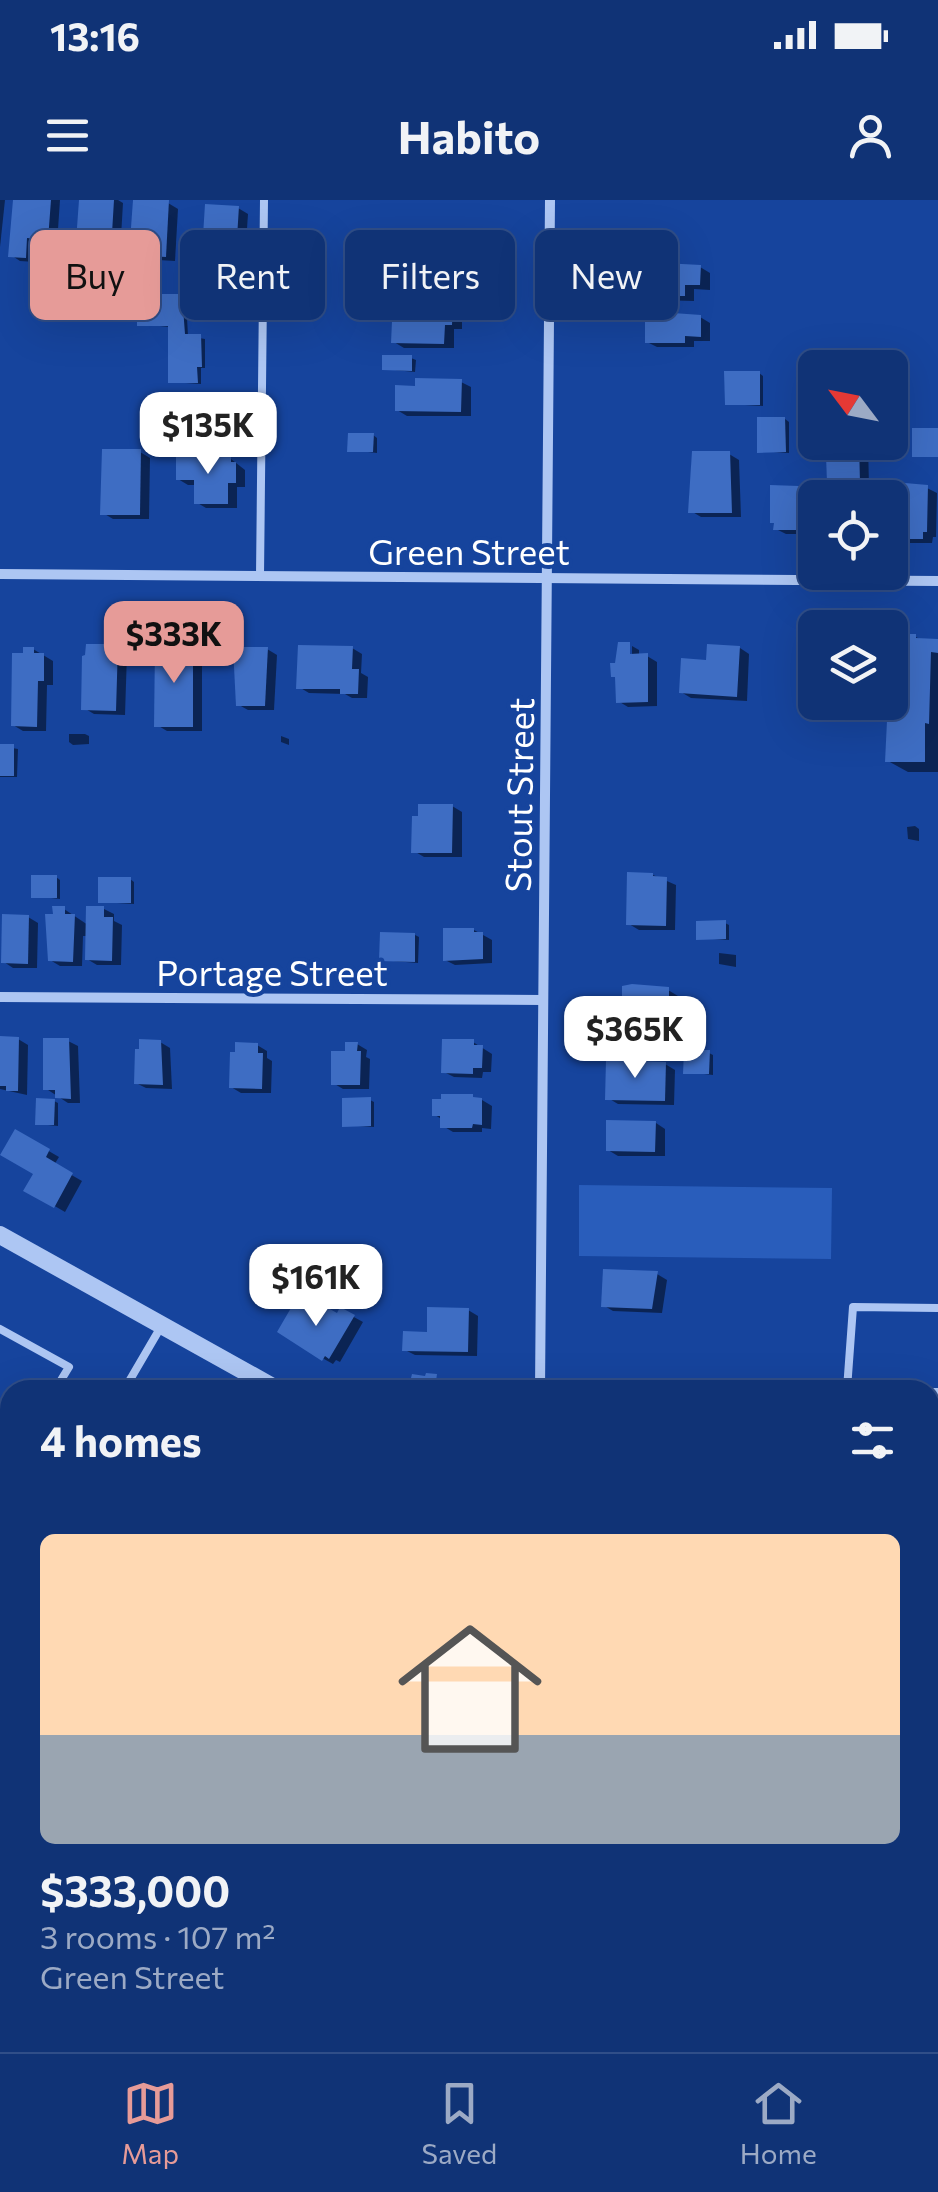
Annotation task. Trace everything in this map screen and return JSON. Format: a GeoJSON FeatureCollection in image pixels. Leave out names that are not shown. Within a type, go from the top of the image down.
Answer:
{"type":"FeatureCollection","features":[{"type":"Feature","properties":{"kind":"street","name":"Stout Street"},"geometry":{"type":"LineString","coordinates":[[540,1380],[550,200]]}},
{"type":"Feature","properties":{"kind":"street","name":"Green Street"},"geometry":{"type":"LineString","coordinates":[[0,574],[938,581]]}},
{"type":"Feature","properties":{"kind":"street","name":"Portage Street"},"geometry":{"type":"LineString","coordinates":[[0,997],[543,1000]]}},
{"type":"Feature","properties":{"kind":"street"},"geometry":{"type":"LineString","coordinates":[[0,1235],[260,1380]]}},
{"type":"Feature","properties":{"kind":"lane"},"geometry":{"type":"LineString","coordinates":[[260,576],[264,200]]}},
{"type":"Feature","properties":{"kind":"lane"},"geometry":{"type":"LineString","coordinates":[[848,1380],[853,1306],[938,1308]]}},
{"type":"Feature","properties":{"kind":"lane"},"geometry":{"type":"LineString","coordinates":[[130,1380],[162,1325]]}},
{"type":"Feature","properties":{"kind":"lane"},"geometry":{"type":"LineString","coordinates":[[0,1329],[69,1367],[61,1380]]}},
{"type":"Feature","properties":{"kind":"shaded area"},"geometry":{"type":"Polygon","coordinates":[[[579,1185],[832,1188],[831,1259],[579,1256],[579,1185]]]}},
{"type":"Feature","properties":{"kind":"building"},"geometry":{"type":"Polygon","coordinates":[[[13,200],[51,200],[49,230],[30,230],[26,258],[8,257],[13,200]]]}},
{"type":"Feature","properties":{"kind":"building"},"geometry":{"type":"Polygon","coordinates":[[[79,200],[114,200],[112,230],[77,230],[79,200]]]}},
{"type":"Feature","properties":{"kind":"building"},"geometry":{"type":"Polygon","coordinates":[[[133,200],[169,200],[166,257],[160,257],[160,230],[131,230],[133,200]]]}},
{"type":"Feature","properties":{"kind":"building"},"geometry":{"type":"Polygon","coordinates":[[[205,204],[239,206],[238,230],[203,230],[205,204]]]}},
{"type":"Feature","properties":{"kind":"building"},"geometry":{"type":"Polygon","coordinates":[[[678,264],[701,265],[700,285],[685,285],[685,296],[678,296],[678,264]]]}},
{"type":"Feature","properties":{"kind":"building"},"geometry":{"type":"Polygon","coordinates":[[[160,294],[180,294],[180,320],[184,320],[185,334],[201,334],[202,367],[197,367],[198,383],[168,383],[168,326],[137,326],[137,320],[160,320],[160,294]]]}},
{"type":"Feature","properties":{"kind":"building"},"geometry":{"type":"Polygon","coordinates":[[[678,313],[701,315],[701,337],[685,336],[685,343],[645,343],[645,320],[678,320],[678,313]]]}},
{"type":"Feature","properties":{"kind":"building"},"geometry":{"type":"Polygon","coordinates":[[[452,320],[452,325],[445,325],[444,344],[391,343],[392,321],[452,320]]]}},
{"type":"Feature","properties":{"kind":"building"},"geometry":{"type":"Polygon","coordinates":[[[382,355],[412,355],[412,371],[382,370],[382,355]]]}},
{"type":"Feature","properties":{"kind":"building"},"geometry":{"type":"Polygon","coordinates":[[[724,371],[760,371],[760,405],[725,405],[724,371]]]}},
{"type":"Feature","properties":{"kind":"building"},"geometry":{"type":"Polygon","coordinates":[[[415,378],[462,379],[461,412],[395,411],[395,385],[415,386],[415,378]]]}},
{"type":"Feature","properties":{"kind":"building"},"geometry":{"type":"Polygon","coordinates":[[[757,417],[785,417],[786,452],[757,453],[757,417]]]}},
{"type":"Feature","properties":{"kind":"building"},"geometry":{"type":"Polygon","coordinates":[[[912,428],[938,428],[938,457],[912,457],[912,428]]]}},
{"type":"Feature","properties":{"kind":"building"},"geometry":{"type":"Polygon","coordinates":[[[348,433],[374,433],[373,452],[347,452],[348,433]]]}},
{"type":"Feature","properties":{"kind":"building"},"geometry":{"type":"Polygon","coordinates":[[[102,449],[141,449],[140,515],[100,515],[102,449]]]}},
{"type":"Feature","properties":{"kind":"building"},"geometry":{"type":"Polygon","coordinates":[[[692,451],[730,451],[732,513],[688,513],[692,451]]]}},
{"type":"Feature","properties":{"kind":"building"},"geometry":{"type":"Polygon","coordinates":[[[176,456],[231,456],[231,462],[236,462],[236,483],[228,483],[228,504],[194,504],[194,480],[176,480],[176,456]]]}},
{"type":"Feature","properties":{"kind":"building"},"geometry":{"type":"Polygon","coordinates":[[[826,460],[859,460],[860,480],[827,480],[826,460]]]}},
{"type":"Feature","properties":{"kind":"building"},"geometry":{"type":"Polygon","coordinates":[[[908,483],[928,485],[927,532],[923,532],[923,539],[908,539],[908,483]]]}},
{"type":"Feature","properties":{"kind":"building"},"geometry":{"type":"Polygon","coordinates":[[[770,485],[798,486],[796,530],[773,530],[774,523],[770,523],[770,485]]]}},
{"type":"Feature","properties":{"kind":"building"},"geometry":{"type":"Polygon","coordinates":[[[909,634],[916,634],[916,638],[938,639],[938,653],[931,652],[925,762],[885,762],[887,720],[908,720],[909,634]]]}},
{"type":"Feature","properties":{"kind":"building"},"geometry":{"type":"Polygon","coordinates":[[[618,642],[630,642],[630,654],[648,653],[648,702],[616,703],[610,663],[615,663],[618,642]]]}},
{"type":"Feature","properties":{"kind":"building"},"geometry":{"type":"Polygon","coordinates":[[[86,644],[118,644],[116,711],[81,710],[82,656],[86,644]]]}},
{"type":"Feature","properties":{"kind":"building"},"geometry":{"type":"Polygon","coordinates":[[[707,644],[740,646],[737,697],[679,693],[681,658],[706,660],[707,644]]]}},
{"type":"Feature","properties":{"kind":"building"},"geometry":{"type":"Polygon","coordinates":[[[155,645],[193,646],[193,727],[154,727],[155,645]]]}},
{"type":"Feature","properties":{"kind":"building"},"geometry":{"type":"Polygon","coordinates":[[[298,645],[353,646],[352,669],[359,669],[358,694],[340,694],[340,689],[296,689],[298,645]]]}},
{"type":"Feature","properties":{"kind":"building"},"geometry":{"type":"Polygon","coordinates":[[[23,647],[34,647],[34,653],[44,653],[44,681],[38,681],[37,727],[11,726],[12,653],[23,653],[23,647]]]}},
{"type":"Feature","properties":{"kind":"building"},"geometry":{"type":"Polygon","coordinates":[[[233,647],[268,647],[265,706],[236,706],[233,647]]]}},
{"type":"Feature","properties":{"kind":"building"},"geometry":{"type":"Polygon","coordinates":[[[0,744],[14,744],[14,776],[0,776],[0,744]]]}},
{"type":"Feature","properties":{"kind":"building"},"geometry":{"type":"Polygon","coordinates":[[[418,804],[453,804],[452,853],[411,853],[412,816],[418,816],[418,804]]]}},
{"type":"Feature","properties":{"kind":"building"},"geometry":{"type":"Polygon","coordinates":[[[627,872],[667,877],[666,926],[626,925],[627,872]]]}},
{"type":"Feature","properties":{"kind":"building"},"geometry":{"type":"Polygon","coordinates":[[[31,875],[57,875],[57,898],[31,898],[31,875]]]}},
{"type":"Feature","properties":{"kind":"building"},"geometry":{"type":"Polygon","coordinates":[[[98,877],[131,877],[131,903],[98,903],[98,877]]]}},
{"type":"Feature","properties":{"kind":"building"},"geometry":{"type":"Polygon","coordinates":[[[52,906],[65,906],[65,914],[75,914],[73,962],[48,961],[45,914],[53,914],[52,906]]]}},
{"type":"Feature","properties":{"kind":"building"},"geometry":{"type":"Polygon","coordinates":[[[86,906],[104,906],[104,917],[113,917],[112,961],[85,960],[86,906]]]}},
{"type":"Feature","properties":{"kind":"building"},"geometry":{"type":"Polygon","coordinates":[[[2,914],[29,915],[28,964],[1,963],[2,914]]]}},
{"type":"Feature","properties":{"kind":"building"},"geometry":{"type":"Polygon","coordinates":[[[726,920],[726,939],[696,940],[696,921],[726,920]]]}},
{"type":"Feature","properties":{"kind":"building"},"geometry":{"type":"Polygon","coordinates":[[[443,928],[474,928],[474,932],[483,932],[483,959],[443,961],[443,928]]]}},
{"type":"Feature","properties":{"kind":"building"},"geometry":{"type":"Polygon","coordinates":[[[380,932],[415,933],[415,962],[379,961],[380,932]]]}},
{"type":"Feature","properties":{"kind":"building"},"geometry":{"type":"Polygon","coordinates":[[[622,986],[669,987],[669,1005],[677,1005],[677,1018],[669,1018],[669,1027],[649,1027],[649,1019],[622,1016],[622,986]]]}},
{"type":"Feature","properties":{"kind":"building"},"geometry":{"type":"Polygon","coordinates":[[[0,1036],[19,1037],[18,1091],[6,1091],[6,1086],[0,1086],[0,1036]]]}},
{"type":"Feature","properties":{"kind":"building"},"geometry":{"type":"Polygon","coordinates":[[[43,1038],[69,1038],[71,1099],[55,1098],[55,1090],[43,1090],[43,1038]]]}},
{"type":"Feature","properties":{"kind":"building"},"geometry":{"type":"Polygon","coordinates":[[[139,1039],[161,1040],[163,1085],[134,1084],[139,1039]]]}},
{"type":"Feature","properties":{"kind":"building"},"geometry":{"type":"Polygon","coordinates":[[[442,1039],[474,1039],[474,1045],[483,1045],[482,1068],[473,1068],[473,1074],[441,1073],[442,1039]]]}},
{"type":"Feature","properties":{"kind":"building"},"geometry":{"type":"Polygon","coordinates":[[[235,1042],[258,1043],[258,1053],[263,1053],[262,1089],[229,1088],[230,1052],[235,1052],[235,1042]]]}},
{"type":"Feature","properties":{"kind":"building"},"geometry":{"type":"Polygon","coordinates":[[[345,1042],[358,1042],[360,1085],[331,1085],[331,1051],[345,1051],[345,1042]]]}},
{"type":"Feature","properties":{"kind":"building"},"geometry":{"type":"Polygon","coordinates":[[[684,1050],[710,1050],[709,1074],[683,1074],[684,1050]]]}},
{"type":"Feature","properties":{"kind":"building"},"geometry":{"type":"Polygon","coordinates":[[[606,1060],[666,1062],[665,1101],[605,1100],[606,1060]]]}},
{"type":"Feature","properties":{"kind":"building"},"geometry":{"type":"Polygon","coordinates":[[[441,1094],[473,1094],[482,1098],[482,1125],[440,1128],[440,1116],[432,1116],[432,1099],[441,1099],[441,1094]]]}},
{"type":"Feature","properties":{"kind":"building"},"geometry":{"type":"Polygon","coordinates":[[[371,1097],[371,1126],[342,1127],[342,1098],[371,1097]]]}},
{"type":"Feature","properties":{"kind":"building"},"geometry":{"type":"Polygon","coordinates":[[[36,1098],[55,1099],[54,1125],[35,1125],[36,1098]]]}},
{"type":"Feature","properties":{"kind":"building"},"geometry":{"type":"Polygon","coordinates":[[[606,1120],[656,1121],[655,1152],[606,1151],[606,1120]]]}},
{"type":"Feature","properties":{"kind":"building"},"geometry":{"type":"Polygon","coordinates":[[[15,1129],[50,1149],[46,1157],[73,1173],[54,1208],[23,1191],[33,1174],[0,1155],[15,1129]]]}},
{"type":"Feature","properties":{"kind":"building"},"geometry":{"type":"Polygon","coordinates":[[[603,1269],[658,1271],[652,1309],[601,1307],[603,1269]]]}},
{"type":"Feature","properties":{"kind":"building"},"geometry":{"type":"Polygon","coordinates":[[[295,1301],[323,1316],[328,1308],[337,1313],[340,1307],[355,1315],[329,1359],[325,1356],[322,1361],[277,1332],[295,1301]]]}},
{"type":"Feature","properties":{"kind":"building"},"geometry":{"type":"Polygon","coordinates":[[[427,1307],[469,1308],[468,1352],[402,1351],[403,1331],[427,1332],[427,1307]]]}},
{"type":"Feature","properties":{"kind":"building"},"geometry":{"type":"Polygon","coordinates":[[[412,1374],[437,1374],[436,1380],[410,1380],[412,1374]]]}}]}
